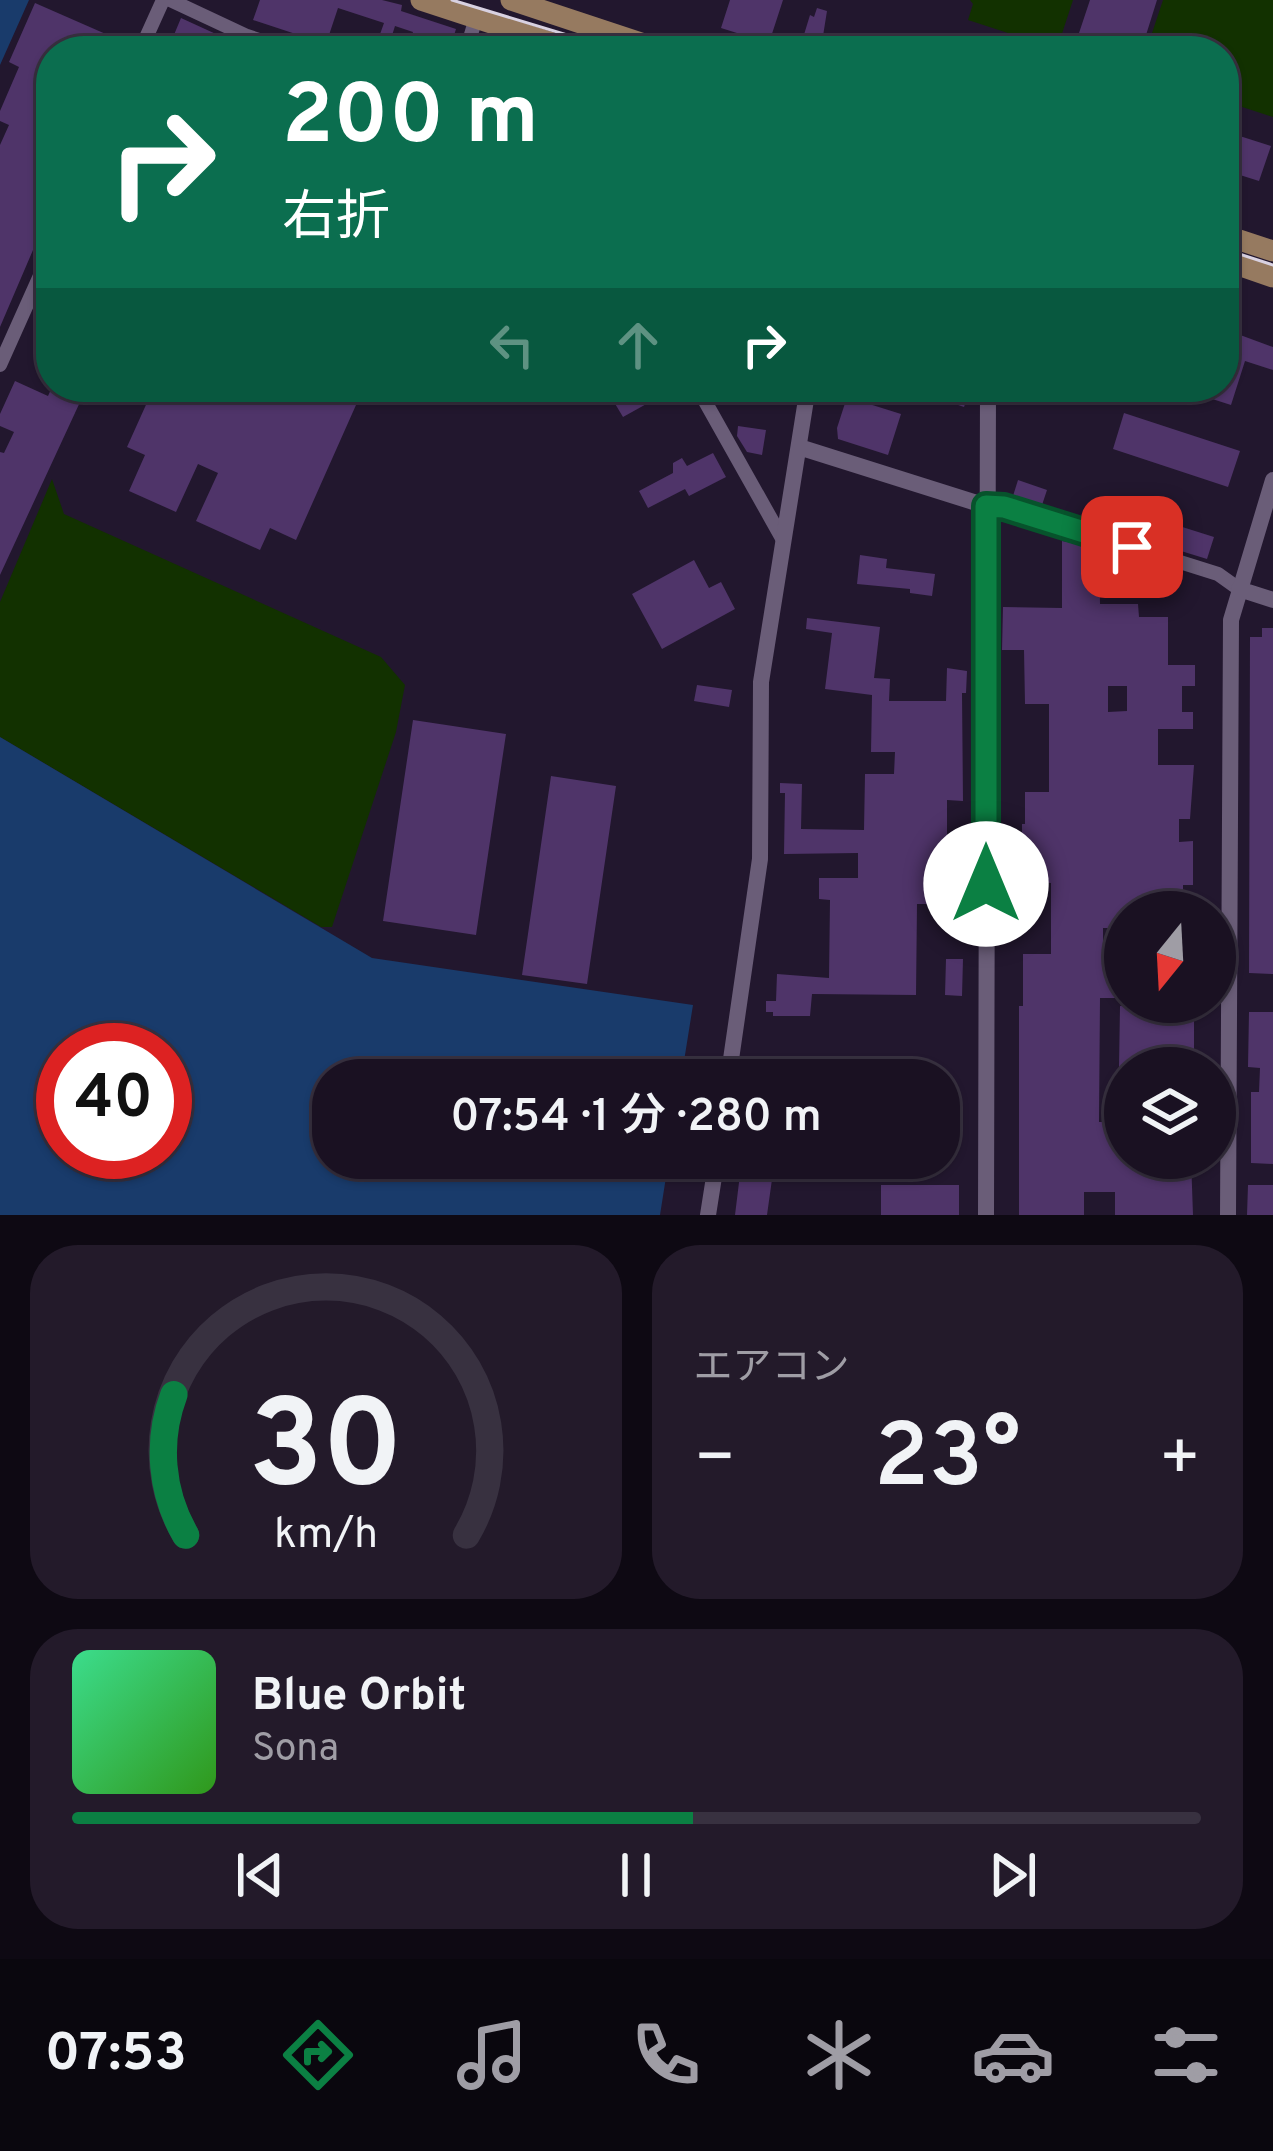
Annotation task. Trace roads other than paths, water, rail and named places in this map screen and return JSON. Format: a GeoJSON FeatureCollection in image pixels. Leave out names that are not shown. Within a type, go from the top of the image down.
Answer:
{"type":"FeatureCollection","features":[{"type":"Feature","properties":{"kind":"main road"},"geometry":{"type":"LineString","coordinates":[[421,0],[531,36]]}},
{"type":"Feature","properties":{"kind":"main road"},"geometry":{"type":"LineString","coordinates":[[511,0],[620,36]]}},
{"type":"Feature","properties":{"kind":"main road"},"geometry":{"type":"LineString","coordinates":[[1239,240],[1273,251]]}},
{"type":"Feature","properties":{"kind":"main road"},"geometry":{"type":"LineString","coordinates":[[1239,265],[1273,277]]}},
{"type":"Feature","properties":{"kind":"street"},"geometry":{"type":"LineString","coordinates":[[148,36],[167,0],[247,36]]}},
{"type":"Feature","properties":{"kind":"street"},"geometry":{"type":"LineString","coordinates":[[471,36],[476,18]]}},
{"type":"Feature","properties":{"kind":"street"},"geometry":{"type":"LineString","coordinates":[[0,365],[36,285]]}},
{"type":"Feature","properties":{"kind":"street"},"geometry":{"type":"LineString","coordinates":[[705,402],[783,540]]}},
{"type":"Feature","properties":{"kind":"street"},"geometry":{"type":"LineString","coordinates":[[731,1059],[760,859],[761,682],[806,402]]}},
{"type":"Feature","properties":{"kind":"street"},"geometry":{"type":"LineString","coordinates":[[986,1215],[988,402]]}},
{"type":"Feature","properties":{"kind":"street"},"geometry":{"type":"LineString","coordinates":[[799,447],[1218,574],[1239,589],[1273,600]]}},
{"type":"Feature","properties":{"kind":"street"},"geometry":{"type":"LineString","coordinates":[[1228,1215],[1231,620],[1273,480]]}},
{"type":"Feature","properties":{"kind":"street"},"geometry":{"type":"LineString","coordinates":[[708,1215],[713,1179]]}},
{"type":"Feature","properties":{"kind":"water"},"geometry":{"type":"Polygon","coordinates":[[[0,0],[29,0],[0,65],[0,0]]]}},
{"type":"Feature","properties":{"kind":"water"},"geometry":{"type":"Polygon","coordinates":[[[0,737],[372,958],[693,1005],[684,1059],[312,1059],[312,1179],[666,1179],[660,1215],[0,1215],[0,737]]]}},
{"type":"Feature","properties":{"kind":"tram line"},"geometry":{"type":"LineString","coordinates":[[452,0],[571,36]]}},
{"type":"Feature","properties":{"kind":"tram line"},"geometry":{"type":"LineString","coordinates":[[1239,254],[1273,265]]}}]}
